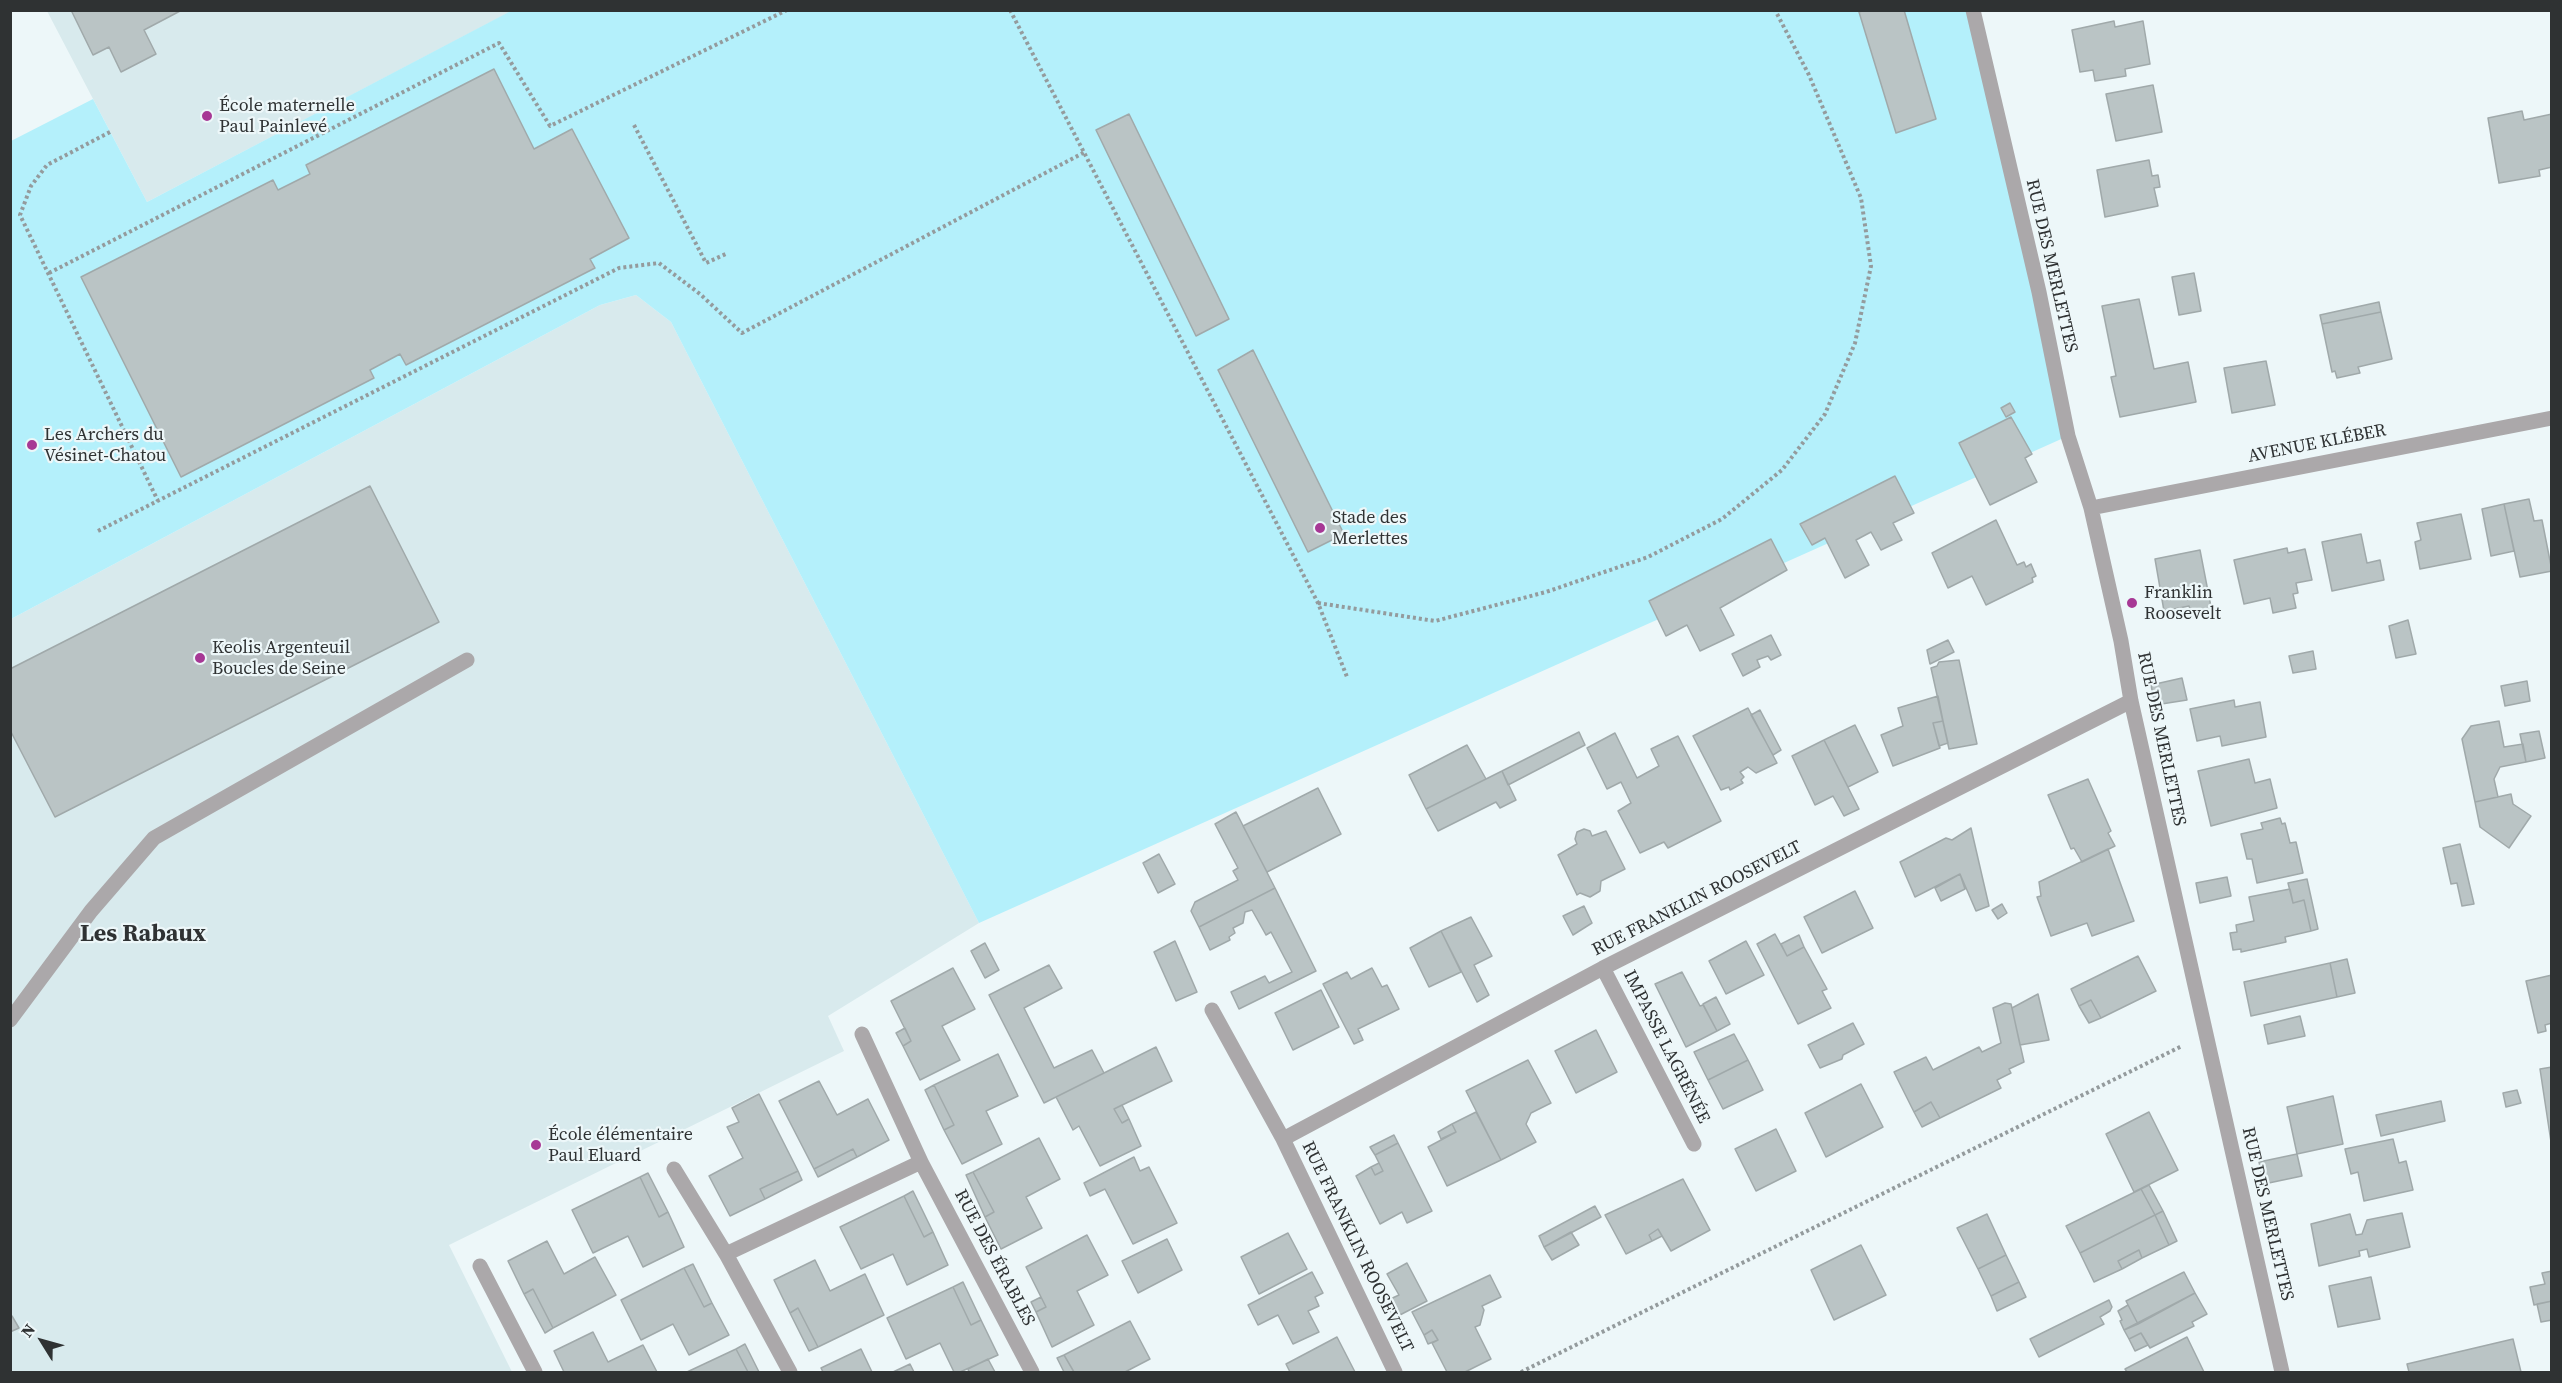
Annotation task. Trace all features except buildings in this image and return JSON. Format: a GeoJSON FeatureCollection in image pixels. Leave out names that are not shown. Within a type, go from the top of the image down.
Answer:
{"type":"FeatureCollection","features":[{"type":"Feature","properties":{"kind":"street","name":"RUE DES MERLETTES"},"geometry":{"type":"LineString","coordinates":[[1973,10],[2039,292],[2068,436],[2091,508],[2121,641],[2131,701],[2282,1372]]}},
{"type":"Feature","properties":{"kind":"street","name":"AVENUE KLÉBER"},"geometry":{"type":"LineString","coordinates":[[2091,508],[2552,418]]}},
{"type":"Feature","properties":{"kind":"street"},"geometry":{"type":"LineString","coordinates":[[10,1020],[91,911],[154,838],[467,660]]}},
{"type":"Feature","properties":{"kind":"street","name":"RUE FRANKLIN ROOSEVELT"},"geometry":{"type":"LineString","coordinates":[[1283,1138],[1603,968],[2131,701]]}},
{"type":"Feature","properties":{"kind":"street","name":"IMPASSE LAGRÉNÉE"},"geometry":{"type":"LineString","coordinates":[[1603,968],[1694,1144]]}},
{"type":"Feature","properties":{"kind":"street","name":"RUE FRANKLIN ROOSEVELT"},"geometry":{"type":"LineString","coordinates":[[1212,1010],[1283,1138],[1395,1372]]}},
{"type":"Feature","properties":{"kind":"street","name":"RUE DES ÉRABLES"},"geometry":{"type":"LineString","coordinates":[[862,1034],[921,1162],[1032,1372]]}},
{"type":"Feature","properties":{"kind":"street"},"geometry":{"type":"LineString","coordinates":[[726,1254],[921,1162]]}},
{"type":"Feature","properties":{"kind":"street"},"geometry":{"type":"LineString","coordinates":[[674,1169],[726,1254],[790,1372]]}},
{"type":"Feature","properties":{"kind":"street"},"geometry":{"type":"LineString","coordinates":[[480,1266],[535,1372]]}},
{"type":"Feature","properties":{"kind":"path"},"geometry":{"type":"LineString","coordinates":[[49,273],[499,43],[550,126],[787,10]]}},
{"type":"Feature","properties":{"kind":"path"},"geometry":{"type":"LineString","coordinates":[[1010,10],[1318,603],[1347,676]]}},
{"type":"Feature","properties":{"kind":"path"},"geometry":{"type":"LineString","coordinates":[[1318,603],[1435,621],[1546,592],[1648,557],[1722,519],[1782,470],[1825,414],[1855,343],[1871,266],[1862,198],[1809,75],[1775,10]]}},
{"type":"Feature","properties":{"kind":"path"},"geometry":{"type":"LineString","coordinates":[[633,125],[706,263],[728,254]]}},
{"type":"Feature","properties":{"kind":"path"},"geometry":{"type":"LineString","coordinates":[[111,132],[47,165],[32,186],[20,215],[158,501]]}},
{"type":"Feature","properties":{"kind":"path"},"geometry":{"type":"LineString","coordinates":[[98,531],[619,268],[659,263],[700,294],[742,333],[1085,152]]}},
{"type":"Feature","properties":{"kind":"path"},"geometry":{"type":"LineString","coordinates":[[1521,1372],[2206,1034]]}},
{"type":"Feature","properties":{"kind":"shaded area","name":"École maternelle Paul Painlevé"},"geometry":{"type":"Polygon","coordinates":[[[509,10],[510,12],[147,202],[47,11],[509,10]]]}},
{"type":"Feature","properties":{"kind":"shaded area","name":"Stade des Merlettes"},"geometry":{"type":"Polygon","coordinates":[[[509,11],[1973,11],[2068,436],[979,923],[671,322],[636,295],[600,305],[11,619],[11,141],[93,99],[147,202],[509,11]]]}},
{"type":"Feature","properties":{"kind":"shaded area"},"geometry":{"type":"Polygon","coordinates":[[[636,295],[671,322],[979,923],[828,1016],[844,1051],[449,1245],[512,1372],[11,1372],[11,619],[600,305],[636,295]]]}},
{"type":"Feature","properties":{"kind":"place","name":"École maternelle Paul Painlevé"},"geometry":{"type":"Point","coordinates":[207,116]}},
{"type":"Feature","properties":{"kind":"place","name":"Les Archers du Vésinet-Chatou"},"geometry":{"type":"Point","coordinates":[32,445]}},
{"type":"Feature","properties":{"kind":"place","name":"Stade des Merlettes"},"geometry":{"type":"Point","coordinates":[1320,528]}},
{"type":"Feature","properties":{"kind":"place","name":"Franklin Roosevelt"},"geometry":{"type":"Point","coordinates":[2132,603]}},
{"type":"Feature","properties":{"kind":"place","name":"Keolis Argenteuil Boucles de Seine"},"geometry":{"type":"Point","coordinates":[200,658]}},
{"type":"Feature","properties":{"kind":"place","name":"École élémentaire Paul Eluard"},"geometry":{"type":"Point","coordinates":[536,1145]}},
{"type":"Feature","properties":{"kind":"district","name":"Les Rabaux"},"geometry":{"type":"Point","coordinates":[143,935]}}]}
